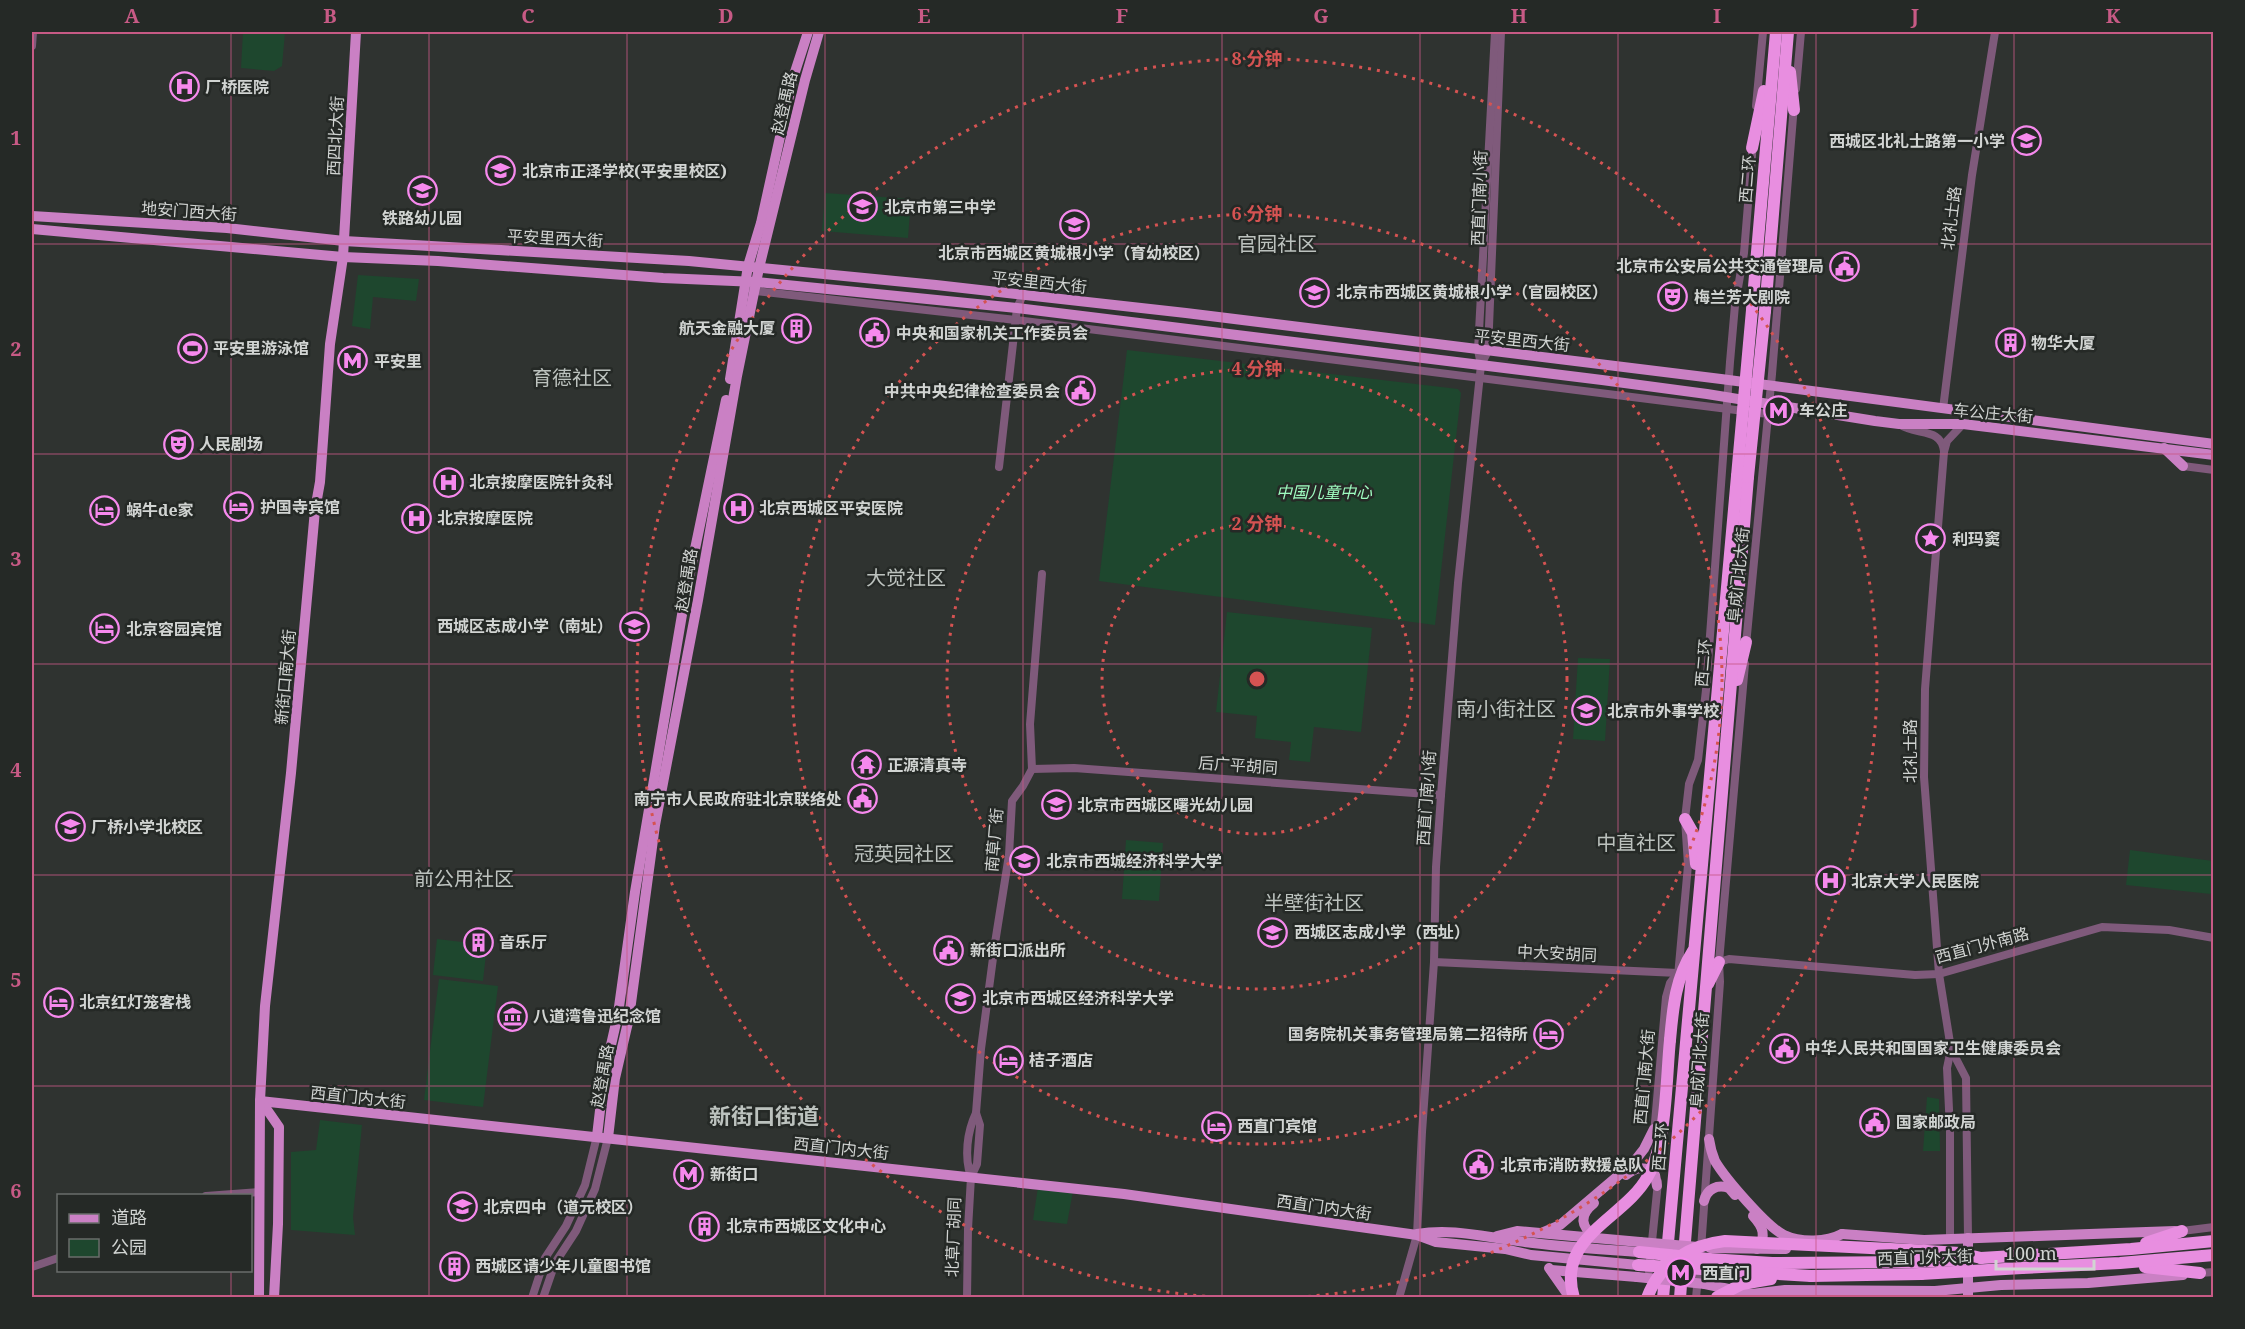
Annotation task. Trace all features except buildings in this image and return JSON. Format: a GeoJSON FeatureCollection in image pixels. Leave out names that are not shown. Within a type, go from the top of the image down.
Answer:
{"type":"FeatureCollection","features":[{"type":"Feature","properties":{"kind":"highway"},"geometry":{"type":"LineString","coordinates":[[1752,148],[1781,36]]}},
{"type":"Feature","properties":{"kind":"highway"},"geometry":{"type":"LineString","coordinates":[[1781,36],[1794,110]]}},
{"type":"Feature","properties":{"kind":"highway","name":"西二环"},"geometry":{"type":"LineString","coordinates":[[1680,1298],[1728,716],[1752,310],[1781,36]]}},
{"type":"Feature","properties":{"kind":"highway","name":"西二环"},"geometry":{"type":"LineString","coordinates":[[1663,1298],[1700,890],[1742,477],[1765,311],[1781,36]]}},
{"type":"Feature","properties":{"kind":"highway"},"geometry":{"type":"LineString","coordinates":[[1728,716],[1746,642]]}},
{"type":"Feature","properties":{"kind":"highway"},"geometry":{"type":"LineString","coordinates":[[1685,819],[1693,833],[1696,873],[1700,890]]}},
{"type":"Feature","properties":{"kind":"highway"},"geometry":{"type":"LineString","coordinates":[[1573,1298],[1571,1276],[1574,1258],[1579,1249],[1590,1234],[1640,1188],[1653,1166],[1661,1132],[1676,988],[1680,971],[1695,944]]}},
{"type":"Feature","properties":{"kind":"highway"},"geometry":{"type":"LineString","coordinates":[[1705,991],[1719,962]]}},
{"type":"Feature","properties":{"kind":"highway"},"geometry":{"type":"LineString","coordinates":[[2131,1249],[2182,1231]]}},
{"type":"Feature","properties":{"kind":"highway"},"geometry":{"type":"LineString","coordinates":[[1646,1298],[1656,1278],[1673,1260],[1694,1248],[1719,1241],[1742,1240],[1858,1246],[1960,1253],[1981,1258]]}},
{"type":"Feature","properties":{"kind":"highway","name":"西直门外大街"},"geometry":{"type":"LineString","coordinates":[[1638,1259],[1781,1263],[1916,1262],[2131,1249],[2214,1241]]}},
{"type":"Feature","properties":{"kind":"highway","name":"西直门外大街"},"geometry":{"type":"LineString","coordinates":[[1638,1259],[1811,1276],[1899,1275],[2120,1263],[2214,1255]]}},
{"type":"Feature","properties":{"kind":"highway"},"geometry":{"type":"LineString","coordinates":[[2120,1263],[2199,1273]]}},
{"type":"Feature","properties":{"kind":"highway"},"geometry":{"type":"LineString","coordinates":[[1716,1297],[1751,1282],[1811,1276]]}},
{"type":"Feature","properties":{"kind":"main road","name":"西四北大街"},"geometry":{"type":"LineString","coordinates":[[343,256],[356,32]]}},
{"type":"Feature","properties":{"kind":"main road","name":"赵登禹路"},"geometry":{"type":"LineString","coordinates":[[602,1137],[604,1076],[618,1014],[635,892],[685,597],[730,377],[753,286],[761,223],[793,78],[808,32]]}},
{"type":"Feature","properties":{"kind":"main road","name":"赵登禹路"},"geometry":{"type":"LineString","coordinates":[[754,267],[819,32]]}},
{"type":"Feature","properties":{"kind":"main road","name":"地安门西大街"},"geometry":{"type":"LineString","coordinates":[[32,216],[227,228],[344,241]]}},
{"type":"Feature","properties":{"kind":"main road","name":"地安门西大街"},"geometry":{"type":"LineString","coordinates":[[32,229],[343,256]]}},
{"type":"Feature","properties":{"kind":"main road","name":"平安里西大街"},"geometry":{"type":"LineString","coordinates":[[344,241],[689,261],[754,267],[1186,313],[1771,386]]}},
{"type":"Feature","properties":{"kind":"main road","name":"平安里西大街"},"geometry":{"type":"LineString","coordinates":[[343,256],[438,261],[1017,308],[1481,365],[1768,410]]}},
{"type":"Feature","properties":{"kind":"main road","name":"新街口南大街"},"geometry":{"type":"LineString","coordinates":[[260,1298],[260,1101],[265,1006],[291,773],[315,510],[320,482],[330,344],[343,256]]}},
{"type":"Feature","properties":{"kind":"main road","name":"车公庄大街"},"geometry":{"type":"LineString","coordinates":[[1771,386],[2214,444]]}},
{"type":"Feature","properties":{"kind":"main road","name":"车公庄大街"},"geometry":{"type":"LineString","coordinates":[[1768,410],[1899,424],[1963,424],[2214,455]]}},
{"type":"Feature","properties":{"kind":"main road"},"geometry":{"type":"LineString","coordinates":[[2164,448],[2182,466]]}},
{"type":"Feature","properties":{"kind":"main road","name":"西直门内大街"},"geometry":{"type":"LineString","coordinates":[[260,1101],[1124,1194],[1417,1234],[1436,1242],[1505,1249],[1535,1256],[1638,1259]]}},
{"type":"Feature","properties":{"kind":"main road"},"geometry":{"type":"LineString","coordinates":[[260,1101],[279,1127],[278,1224],[274,1298]]}},
{"type":"Feature","properties":{"kind":"main road"},"geometry":{"type":"LineString","coordinates":[[1541,1233],[1560,1225],[1633,1163],[1644,1149],[1654,1129]]}},
{"type":"Feature","properties":{"kind":"main road"},"geometry":{"type":"LineString","coordinates":[[1709,1139],[1714,1158],[1722,1170],[1761,1216],[1779,1232],[1792,1238],[1817,1240],[1830,1239],[1842,1234]]}},
{"type":"Feature","properties":{"kind":"main road"},"geometry":{"type":"LineString","coordinates":[[1657,1186],[1652,1172],[1636,1169],[1588,1207],[1584,1214],[1583,1224],[1588,1232],[1597,1238],[1638,1259],[1705,1284],[1721,1286],[1743,1295],[1785,1290],[1817,1292]]}},
{"type":"Feature","properties":{"kind":"main road"},"geometry":{"type":"LineString","coordinates":[[1704,1201],[1708,1192],[1716,1187],[1724,1186],[1730,1189],[1762,1228],[1763,1237],[1757,1250]]}},
{"type":"Feature","properties":{"kind":"main road","name":"西直门内大街"},"geometry":{"type":"LineString","coordinates":[[1417,1234],[1438,1230],[1638,1259]]}},
{"type":"Feature","properties":{"kind":"main road"},"geometry":{"type":"LineString","coordinates":[[1491,1236],[1517,1231],[1597,1238]]}},
{"type":"Feature","properties":{"kind":"main road","name":"西直门外大街"},"geometry":{"type":"LineString","coordinates":[[1842,1234],[1924,1240],[2182,1231]]}},
{"type":"Feature","properties":{"kind":"main road"},"geometry":{"type":"LineString","coordinates":[[1573,1298],[1582,1275],[1638,1259],[1710,1248],[1757,1250],[1815,1247],[1829,1243],[1842,1234]]}},
{"type":"Feature","properties":{"kind":"main road"},"geometry":{"type":"LineString","coordinates":[[1968,1238],[1968,1292]]}},
{"type":"Feature","properties":{"kind":"main road"},"geometry":{"type":"LineString","coordinates":[[1950,1239],[1952,1293]]}},
{"type":"Feature","properties":{"kind":"main road"},"geometry":{"type":"LineString","coordinates":[[1535,1256],[1551,1270],[1573,1298]]}},
{"type":"Feature","properties":{"kind":"main road"},"geometry":{"type":"LineString","coordinates":[[1551,1270],[1588,1273]]}},
{"type":"Feature","properties":{"kind":"main road","name":"西直门外大街"},"geometry":{"type":"LineString","coordinates":[[1817,1292],[1952,1293],[2199,1273]]}},
{"type":"Feature","properties":{"kind":"main road"},"geometry":{"type":"LineString","coordinates":[[1786,1298],[1817,1292]]}},
{"type":"Feature","properties":{"kind":"street"},"geometry":{"type":"LineString","coordinates":[[32,46],[33,32]]}},
{"type":"Feature","properties":{"kind":"street","name":"西直门南小街"},"geometry":{"type":"LineString","coordinates":[[1483,351],[1495,32]]}},
{"type":"Feature","properties":{"kind":"street","name":"西直门南小街"},"geometry":{"type":"LineString","coordinates":[[1399,1298],[1417,1234],[1434,962],[1436,867],[1441,795],[1458,583],[1483,351],[1501,32]]}},
{"type":"Feature","properties":{"kind":"street","name":"阜成门北大街"},"geometry":{"type":"LineString","coordinates":[[1680,971],[1688,865],[1685,819],[1689,784],[1698,760],[1706,690],[1727,403],[1736,305],[1744,253],[1763,32]]}},
{"type":"Feature","properties":{"kind":"street","name":"阜成门北大街"},"geometry":{"type":"LineString","coordinates":[[1709,1139],[1720,982],[1719,962],[1801,32]]}},
{"type":"Feature","properties":{"kind":"street","name":"北礼士路"},"geometry":{"type":"LineString","coordinates":[[1943,409],[1972,175],[1995,32]]}},
{"type":"Feature","properties":{"kind":"street"},"geometry":{"type":"LineString","coordinates":[[753,286],[1480,378],[1727,403]]}},
{"type":"Feature","properties":{"kind":"street"},"geometry":{"type":"LineString","coordinates":[[999,467],[1017,308],[1023,295]]}},
{"type":"Feature","properties":{"kind":"street"},"geometry":{"type":"LineString","coordinates":[[1899,424],[1906,429],[1939,437],[1943,442],[1944,452]]}},
{"type":"Feature","properties":{"kind":"street","name":"北礼士路"},"geometry":{"type":"LineString","coordinates":[[1963,424],[1947,441],[1944,452],[1925,689],[1924,777],[1939,974],[1951,1048],[1966,1078],[1968,1238]]}},
{"type":"Feature","properties":{"kind":"street"},"geometry":{"type":"LineString","coordinates":[[2182,466],[2214,470]]}},
{"type":"Feature","properties":{"kind":"street"},"geometry":{"type":"LineString","coordinates":[[1032,769],[1030,724],[1042,574]]}},
{"type":"Feature","properties":{"kind":"street","name":"后广平胡同"},"geometry":{"type":"LineString","coordinates":[[1032,769],[1074,768],[1441,795]]}},
{"type":"Feature","properties":{"kind":"street","name":"南草厂街"},"geometry":{"type":"LineString","coordinates":[[971,1177],[977,1164],[980,1125],[976,1113],[981,1048],[1009,855],[1012,801],[1032,769]]}},
{"type":"Feature","properties":{"kind":"street","name":"西直门外南路"},"geometry":{"type":"LineString","coordinates":[[1719,962],[1729,959],[1915,975],[1939,974],[2102,927],[2169,930],[2214,938]]}},
{"type":"Feature","properties":{"kind":"street","name":"中大安胡同"},"geometry":{"type":"LineString","coordinates":[[1434,962],[1680,971]]}},
{"type":"Feature","properties":{"kind":"street","name":"西直门南大街"},"geometry":{"type":"LineString","coordinates":[[1646,1298],[1657,1186],[1654,1129],[1666,997],[1670,983],[1680,971]]}},
{"type":"Feature","properties":{"kind":"street","name":"北礼士路"},"geometry":{"type":"LineString","coordinates":[[1950,1239],[1950,1130],[1947,1068],[1951,1048]]}},
{"type":"Feature","properties":{"kind":"street"},"geometry":{"type":"LineString","coordinates":[[531,1298],[545,1258],[566,1226],[585,1185],[602,1137]]}},
{"type":"Feature","properties":{"kind":"street"},"geometry":{"type":"LineString","coordinates":[[543,1298],[555,1263],[576,1231],[595,1189],[602,1137]]}},
{"type":"Feature","properties":{"kind":"street"},"geometry":{"type":"LineString","coordinates":[[1696,1298],[1709,1139]]}},
{"type":"Feature","properties":{"kind":"street","name":"北草厂胡同"},"geometry":{"type":"LineString","coordinates":[[967,1298],[971,1177]]}},
{"type":"Feature","properties":{"kind":"street"},"geometry":{"type":"LineString","coordinates":[[233,1194],[260,1192]]}},
{"type":"Feature","properties":{"kind":"street","name":"西直门外大街"},"geometry":{"type":"LineString","coordinates":[[2182,1231],[2214,1227]]}},
{"type":"Feature","properties":{"kind":"street"},"geometry":{"type":"LineString","coordinates":[[32,1267],[57,1258]]}},
{"type":"Feature","properties":{"kind":"street","name":"西直门外大街"},"geometry":{"type":"LineString","coordinates":[[2199,1273],[2214,1272]]}},
{"type":"Feature","properties":{"kind":"green space"},"geometry":{"type":"Polygon","coordinates":[[[243,32],[285,33],[282,66],[274,71],[241,68],[243,32]]]}},
{"type":"Feature","properties":{"kind":"green space"},"geometry":{"type":"Polygon","coordinates":[[[825,193],[911,199],[908,238],[822,231],[825,193]]]}},
{"type":"Feature","properties":{"kind":"green space"},"geometry":{"type":"Polygon","coordinates":[[[358,275],[419,279],[416,301],[373,297],[370,329],[352,326],[358,275]]]}},
{"type":"Feature","properties":{"kind":"green space","name":"中国儿童中心"},"geometry":{"type":"Polygon","coordinates":[[[1127,350],[1458,389],[1461,393],[1435,625],[1099,581],[1127,350]]]}},
{"type":"Feature","properties":{"kind":"green space"},"geometry":{"type":"Polygon","coordinates":[[[1227,612],[1372,628],[1361,732],[1314,727],[1310,762],[1289,760],[1291,742],[1255,738],[1257,716],[1216,712],[1227,612]]]}},
{"type":"Feature","properties":{"kind":"green space"},"geometry":{"type":"Polygon","coordinates":[[[1578,658],[1610,659],[1605,741],[1573,739],[1578,658]]]}},
{"type":"Feature","properties":{"kind":"green space"},"geometry":{"type":"Polygon","coordinates":[[[1126,840],[1163,843],[1159,901],[1122,899],[1126,840]]]}},
{"type":"Feature","properties":{"kind":"green space"},"geometry":{"type":"Polygon","coordinates":[[[2130,850],[2213,861],[2211,894],[2126,885],[2130,850]]]}},
{"type":"Feature","properties":{"kind":"green space"},"geometry":{"type":"Polygon","coordinates":[[[437,939],[487,945],[483,981],[433,975],[437,939]]]}},
{"type":"Feature","properties":{"kind":"green space"},"geometry":{"type":"Polygon","coordinates":[[[439,979],[498,986],[483,1107],[424,1100],[439,979]]]}},
{"type":"Feature","properties":{"kind":"green space"},"geometry":{"type":"Polygon","coordinates":[[[1927,1097],[1939,1099],[1940,1151],[1923,1151],[1927,1097]]]}},
{"type":"Feature","properties":{"kind":"green space"},"geometry":{"type":"Polygon","coordinates":[[[320,1120],[362,1125],[353,1217],[355,1235],[291,1230],[291,1152],[316,1150],[320,1120]]]}},
{"type":"Feature","properties":{"kind":"green space"},"geometry":{"type":"Polygon","coordinates":[[[1038,1187],[1073,1191],[1067,1224],[1033,1220],[1038,1187]]]}},
{"type":"Feature","properties":{"kind":"place","name":"厂桥医院"},"geometry":{"type":"Point","coordinates":[184,87]}},
{"type":"Feature","properties":{"kind":"place","name":"西城区北礼士路第一小学"},"geometry":{"type":"Point","coordinates":[2026,141]}},
{"type":"Feature","properties":{"kind":"place","name":"北京市正泽学校(平安里校区)"},"geometry":{"type":"Point","coordinates":[501,171]}},
{"type":"Feature","properties":{"kind":"place","name":"铁路幼儿园"},"geometry":{"type":"Point","coordinates":[422,190]}},
{"type":"Feature","properties":{"kind":"place","name":"北京市第三中学"},"geometry":{"type":"Point","coordinates":[863,207]}},
{"type":"Feature","properties":{"kind":"place","name":"北京市西城区黄城根小学（育幼校区）"},"geometry":{"type":"Point","coordinates":[1074,225]}},
{"type":"Feature","properties":{"kind":"place","name":"北京市公安局公共交通管理局"},"geometry":{"type":"Point","coordinates":[1845,266]}},
{"type":"Feature","properties":{"kind":"place","name":"北京市西城区黄城根小学（官园校区）"},"geometry":{"type":"Point","coordinates":[1315,292]}},
{"type":"Feature","properties":{"kind":"place","name":"梅兰芳大剧院"},"geometry":{"type":"Point","coordinates":[1673,297]}},
{"type":"Feature","properties":{"kind":"place","name":"航天金融大厦"},"geometry":{"type":"Point","coordinates":[796,328]}},
{"type":"Feature","properties":{"kind":"place","name":"中央和国家机关工作委员会"},"geometry":{"type":"Point","coordinates":[875,333]}},
{"type":"Feature","properties":{"kind":"place","name":"物华大厦"},"geometry":{"type":"Point","coordinates":[2010,343]}},
{"type":"Feature","properties":{"kind":"place","name":"平安里游泳馆"},"geometry":{"type":"Point","coordinates":[192,348]}},
{"type":"Feature","properties":{"kind":"place","name":"平安里"},"geometry":{"type":"Point","coordinates":[353,361]}},
{"type":"Feature","properties":{"kind":"place","name":"中共中央纪律检查委员会"},"geometry":{"type":"Point","coordinates":[1081,391]}},
{"type":"Feature","properties":{"kind":"place","name":"车公庄"},"geometry":{"type":"Point","coordinates":[1778,410]}},
{"type":"Feature","properties":{"kind":"place","name":"人民剧场"},"geometry":{"type":"Point","coordinates":[178,444]}},
{"type":"Feature","properties":{"kind":"place","name":"北京按摩医院针灸科"},"geometry":{"type":"Point","coordinates":[448,482]}},
{"type":"Feature","properties":{"kind":"place","name":"护国寺宾馆"},"geometry":{"type":"Point","coordinates":[239,507]}},
{"type":"Feature","properties":{"kind":"place","name":"北京西城区平安医院"},"geometry":{"type":"Point","coordinates":[738,508]}},
{"type":"Feature","properties":{"kind":"place","name":"蜗牛de家"},"geometry":{"type":"Point","coordinates":[105,510]}},
{"type":"Feature","properties":{"kind":"place","name":"北京按摩医院"},"geometry":{"type":"Point","coordinates":[416,518]}},
{"type":"Feature","properties":{"kind":"place","name":"利玛窦"},"geometry":{"type":"Point","coordinates":[1931,539]}},
{"type":"Feature","properties":{"kind":"place","name":"西城区志成小学（南址）"},"geometry":{"type":"Point","coordinates":[634,626]}},
{"type":"Feature","properties":{"kind":"place","name":"北京容园宾馆"},"geometry":{"type":"Point","coordinates":[105,629]}},
{"type":"Feature","properties":{"kind":"place","name":"北京市外事学校"},"geometry":{"type":"Point","coordinates":[1586,711]}},
{"type":"Feature","properties":{"kind":"place","name":"正源清真寺"},"geometry":{"type":"Point","coordinates":[866,765]}},
{"type":"Feature","properties":{"kind":"place","name":"南宁市人民政府驻北京联络处"},"geometry":{"type":"Point","coordinates":[863,799]}},
{"type":"Feature","properties":{"kind":"place","name":"北京市西城区曙光幼儿园"},"geometry":{"type":"Point","coordinates":[1056,805]}},
{"type":"Feature","properties":{"kind":"place","name":"厂桥小学北校区"},"geometry":{"type":"Point","coordinates":[70,827]}},
{"type":"Feature","properties":{"kind":"place","name":"北京市西城经济科学大学"},"geometry":{"type":"Point","coordinates":[1025,861]}},
{"type":"Feature","properties":{"kind":"place","name":"北京大学人民医院"},"geometry":{"type":"Point","coordinates":[1830,881]}},
{"type":"Feature","properties":{"kind":"place","name":"西城区志成小学（西址）"},"geometry":{"type":"Point","coordinates":[1273,932]}},
{"type":"Feature","properties":{"kind":"place","name":"音乐厅"},"geometry":{"type":"Point","coordinates":[478,942]}},
{"type":"Feature","properties":{"kind":"place","name":"新街口派出所"},"geometry":{"type":"Point","coordinates":[949,950]}},
{"type":"Feature","properties":{"kind":"place","name":"北京市西城区经济科学大学"},"geometry":{"type":"Point","coordinates":[961,998]}},
{"type":"Feature","properties":{"kind":"place","name":"北京红灯笼客栈"},"geometry":{"type":"Point","coordinates":[58,1002]}},
{"type":"Feature","properties":{"kind":"place","name":"八道湾鲁迅纪念馆"},"geometry":{"type":"Point","coordinates":[512,1016]}},
{"type":"Feature","properties":{"kind":"place","name":"国务院机关事务管理局第二招待所"},"geometry":{"type":"Point","coordinates":[1549,1034]}},
{"type":"Feature","properties":{"kind":"place","name":"中华人民共和国国家卫生健康委员会"},"geometry":{"type":"Point","coordinates":[1784,1048]}},
{"type":"Feature","properties":{"kind":"place","name":"桔子酒店"},"geometry":{"type":"Point","coordinates":[1008,1060]}},
{"type":"Feature","properties":{"kind":"place","name":"国家邮政局"},"geometry":{"type":"Point","coordinates":[1875,1122]}},
{"type":"Feature","properties":{"kind":"place","name":"西直门宾馆"},"geometry":{"type":"Point","coordinates":[1216,1126]}},
{"type":"Feature","properties":{"kind":"place","name":"北京市消防救援总队"},"geometry":{"type":"Point","coordinates":[1479,1165]}},
{"type":"Feature","properties":{"kind":"place","name":"新街口"},"geometry":{"type":"Point","coordinates":[689,1174]}},
{"type":"Feature","properties":{"kind":"place","name":"北京四中（道元校区）"},"geometry":{"type":"Point","coordinates":[462,1207]}},
{"type":"Feature","properties":{"kind":"place","name":"北京市西城区文化中心"},"geometry":{"type":"Point","coordinates":[705,1226]}},
{"type":"Feature","properties":{"kind":"place","name":"西城区请少年儿童图书馆"},"geometry":{"type":"Point","coordinates":[454,1266]}},
{"type":"Feature","properties":{"kind":"place","name":"西直门"},"geometry":{"type":"Point","coordinates":[1681,1273]}},
{"type":"Feature","properties":{"kind":"district","name":"官园社区"},"geometry":{"type":"Point","coordinates":[1277,243]}},
{"type":"Feature","properties":{"kind":"district","name":"育德社区"},"geometry":{"type":"Point","coordinates":[572,377]}},
{"type":"Feature","properties":{"kind":"district","name":"大觉社区"},"geometry":{"type":"Point","coordinates":[906,577]}},
{"type":"Feature","properties":{"kind":"district","name":"南小街社区"},"geometry":{"type":"Point","coordinates":[1506,708]}},
{"type":"Feature","properties":{"kind":"district","name":"中直社区"},"geometry":{"type":"Point","coordinates":[1636,842]}},
{"type":"Feature","properties":{"kind":"district","name":"冠英园社区"},"geometry":{"type":"Point","coordinates":[904,853]}},
{"type":"Feature","properties":{"kind":"district","name":"前公用社区"},"geometry":{"type":"Point","coordinates":[464,878]}},
{"type":"Feature","properties":{"kind":"district","name":"半壁街社区"},"geometry":{"type":"Point","coordinates":[1314,902]}},
{"type":"Feature","properties":{"kind":"district","name":"新街口街道"},"geometry":{"type":"Point","coordinates":[764,1115]}}]}
